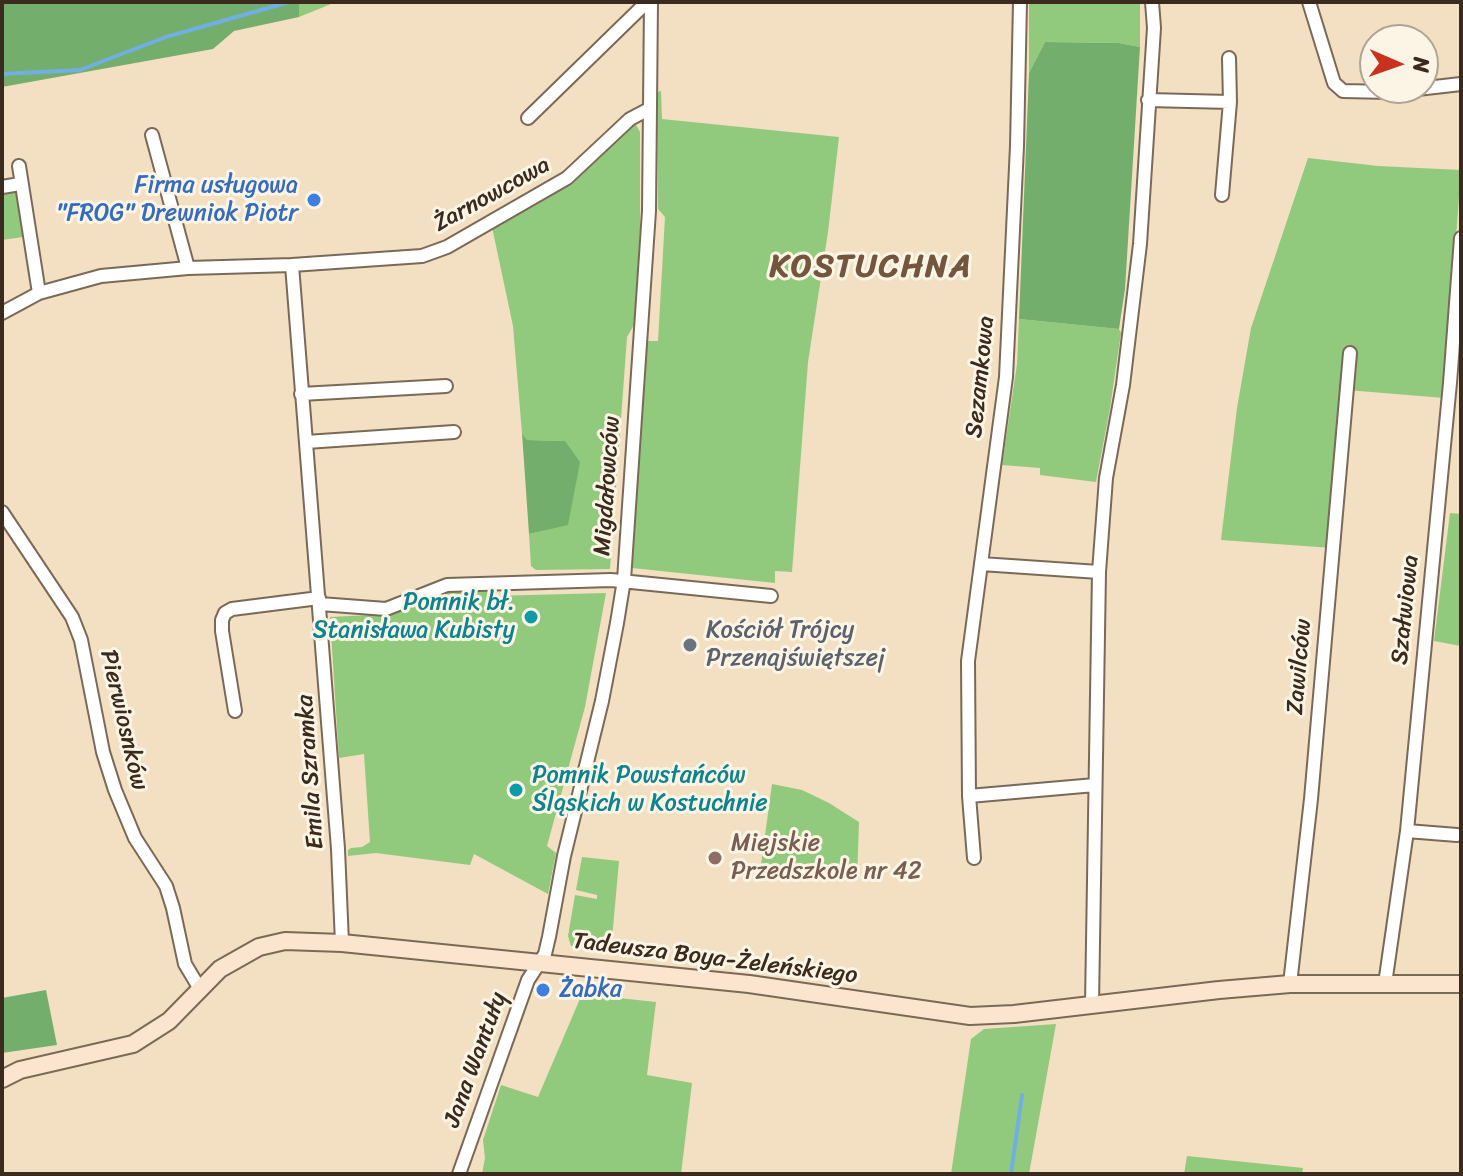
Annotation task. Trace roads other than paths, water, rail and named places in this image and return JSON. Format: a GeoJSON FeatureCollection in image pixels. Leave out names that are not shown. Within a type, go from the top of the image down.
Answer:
{"type":"FeatureCollection","features":[{"type":"Feature","properties":{"kind":"street","name":"Migdałowców"},"geometry":{"type":"LineString","coordinates":[[539,963],[549,937],[564,856],[602,701],[624,580],[649,211],[649,2]]}},
{"type":"Feature","properties":{"kind":"street","name":"Migdałowców"},"geometry":{"type":"LineString","coordinates":[[528,118],[649,2]]}},
{"type":"Feature","properties":{"kind":"street","name":"Sezamkowa"},"geometry":{"type":"LineString","coordinates":[[974,858],[969,796],[968,661],[1006,377],[1020,2]]}},
{"type":"Feature","properties":{"kind":"street"},"geometry":{"type":"LineString","coordinates":[[1092,1004],[1099,572],[1106,478],[1123,385],[1140,244],[1154,28],[1152,2]]}},
{"type":"Feature","properties":{"kind":"street"},"geometry":{"type":"LineString","coordinates":[[1309,2],[1334,83],[1343,91],[1391,92],[1461,84]]}},
{"type":"Feature","properties":{"kind":"street"},"geometry":{"type":"LineString","coordinates":[[1222,195],[1230,102],[1229,58]]}},
{"type":"Feature","properties":{"kind":"street"},"geometry":{"type":"LineString","coordinates":[[1148,100],[1230,102]]}},
{"type":"Feature","properties":{"kind":"street","name":"Żarnowcowa"},"geometry":{"type":"LineString","coordinates":[[2,313],[39,293],[101,276],[188,268],[422,256],[447,247],[567,178],[630,119],[649,109]]}},
{"type":"Feature","properties":{"kind":"street"},"geometry":{"type":"LineString","coordinates":[[152,135],[188,268]]}},
{"type":"Feature","properties":{"kind":"street"},"geometry":{"type":"LineString","coordinates":[[19,166],[39,293]]}},
{"type":"Feature","properties":{"kind":"street"},"geometry":{"type":"LineString","coordinates":[[2,187],[20,184]]}},
{"type":"Feature","properties":{"kind":"street","name":"Szałwiowa"},"geometry":{"type":"LineString","coordinates":[[1385,984],[1407,831],[1461,238]]}},
{"type":"Feature","properties":{"kind":"street","name":"Emila Szramka"},"geometry":{"type":"LineString","coordinates":[[292,265],[320,601],[343,919],[342,943]]}},
{"type":"Feature","properties":{"kind":"street","name":"Zawilców"},"geometry":{"type":"LineString","coordinates":[[1290,984],[1311,799],[1350,353]]}},
{"type":"Feature","properties":{"kind":"street"},"geometry":{"type":"LineString","coordinates":[[301,394],[446,386]]}},
{"type":"Feature","properties":{"kind":"street"},"geometry":{"type":"LineString","coordinates":[[306,442],[454,432]]}},
{"type":"Feature","properties":{"kind":"street","name":"Pierwiosnków"},"geometry":{"type":"LineString","coordinates":[[2,512],[72,617],[81,640],[103,752],[115,790],[135,838],[166,886],[185,964],[200,989]]}},
{"type":"Feature","properties":{"kind":"street"},"geometry":{"type":"LineString","coordinates":[[981,564],[1099,572]]}},
{"type":"Feature","properties":{"kind":"street"},"geometry":{"type":"LineString","coordinates":[[235,711],[222,631],[225,613],[232,609],[320,601],[386,609],[447,585],[624,580],[771,596]]}},
{"type":"Feature","properties":{"kind":"street"},"geometry":{"type":"LineString","coordinates":[[969,796],[1095,785]]}},
{"type":"Feature","properties":{"kind":"street"},"geometry":{"type":"LineString","coordinates":[[1407,831],[1457,835]]}},
{"type":"Feature","properties":{"kind":"street","name":"Tadeusza Boya-Żeleńskiego"},"geometry":{"type":"LineString","coordinates":[[2,1079],[20,1070],[133,1044],[169,1021],[220,969],[259,947],[285,941],[342,943],[749,984],[970,1016],[1290,984],[1461,984]]}},
{"type":"Feature","properties":{"kind":"street","name":"Jana Wantuły"},"geometry":{"type":"LineString","coordinates":[[459,1174],[528,980],[539,963]]}},
{"type":"Feature","properties":{"kind":"waterway"},"geometry":{"type":"LineString","coordinates":[[2,74],[80,70],[166,37],[289,2]]}},
{"type":"Feature","properties":{"kind":"waterway"},"geometry":{"type":"LineString","coordinates":[[1011,1174],[1022,1095]]}},
{"type":"Feature","properties":{"kind":"place","name":"Firma usługowa \"FROG\" Drewniok Piotr"},"geometry":{"type":"Point","coordinates":[314,200]}},
{"type":"Feature","properties":{"kind":"place","name":"Pomnik bł. Stanisława Kubisty"},"geometry":{"type":"Point","coordinates":[531,617]}},
{"type":"Feature","properties":{"kind":"place","name":"Kościół Trójcy Przenajświętszej"},"geometry":{"type":"Point","coordinates":[690,645]}},
{"type":"Feature","properties":{"kind":"place","name":"Pomnik Powstańców Śląskich w Kostuchnie"},"geometry":{"type":"Point","coordinates":[516,790]}},
{"type":"Feature","properties":{"kind":"place","name":"Miejskie Przedszkole nr 42"},"geometry":{"type":"Point","coordinates":[715,858]}},
{"type":"Feature","properties":{"kind":"place","name":"Żabka"},"geometry":{"type":"Point","coordinates":[543,990]}},
{"type":"Feature","properties":{"kind":"district","name":"KOSTUCHNA"},"geometry":{"type":"Point","coordinates":[871,268]}}]}
